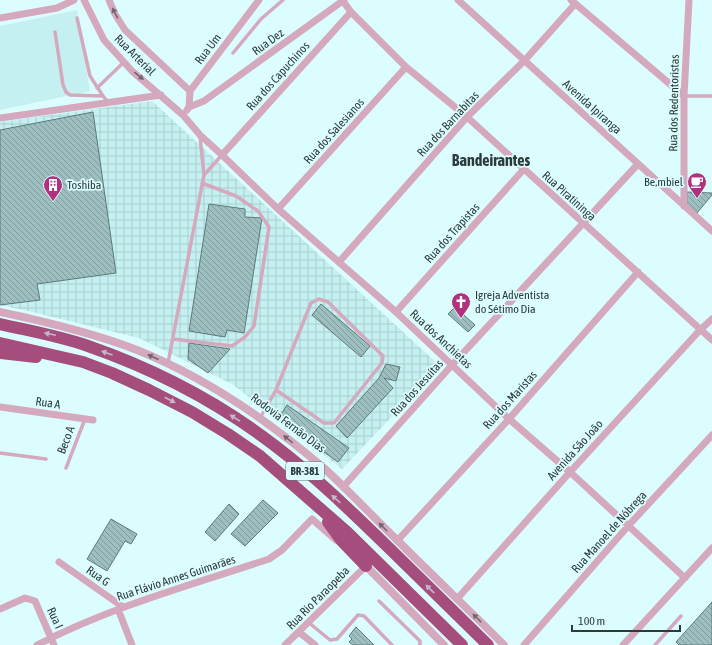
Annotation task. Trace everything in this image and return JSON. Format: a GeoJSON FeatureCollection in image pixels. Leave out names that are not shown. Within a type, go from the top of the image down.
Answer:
{"type":"FeatureCollection","features":[{"type":"Feature","properties":{"kind":"highway","name":"BR-381"},"geometry":{"type":"LineString","coordinates":[[0,324],[55,336],[118,357],[157,374],[200,396],[238,420],[273,444],[317,481],[359,519],[488,645]]}},
{"type":"Feature","properties":{"kind":"highway","name":"BR-381"},"geometry":{"type":"LineString","coordinates":[[0,343],[83,362],[112,373],[192,412],[228,434],[260,456],[347,532],[462,645]]}},
{"type":"Feature","properties":{"kind":"highway"},"geometry":{"type":"LineString","coordinates":[[0,353],[83,362]]}},
{"type":"Feature","properties":{"kind":"highway","name":"BR-381"},"geometry":{"type":"LineString","coordinates":[[316,506],[341,540],[366,566]]}},
{"type":"Feature","properties":{"kind":"street"},"geometry":{"type":"LineString","coordinates":[[0,18],[57,8],[74,0]]}},
{"type":"Feature","properties":{"kind":"street","name":"Rua Arterial"},"geometry":{"type":"LineString","coordinates":[[84,0],[104,40],[132,71],[183,115]]}},
{"type":"Feature","properties":{"kind":"street","name":"Rua Arterial"},"geometry":{"type":"LineString","coordinates":[[109,0],[115,14],[125,30],[190,91]]}},
{"type":"Feature","properties":{"kind":"street","name":"Rua Um"},"geometry":{"type":"LineString","coordinates":[[190,91],[259,0]]}},
{"type":"Feature","properties":{"kind":"street","name":"Rua Piratininga"},"geometry":{"type":"LineString","coordinates":[[344,0],[351,12],[406,67],[467,117],[712,340]]}},
{"type":"Feature","properties":{"kind":"street","name":"Rua Dez"},"geometry":{"type":"LineString","coordinates":[[189,107],[204,101],[344,0]]}},
{"type":"Feature","properties":{"kind":"street","name":"Avenida Ipiranga"},"geometry":{"type":"LineString","coordinates":[[458,0],[712,231]]}},
{"type":"Feature","properties":{"kind":"street","name":"Rua dos Redentoristas"},"geometry":{"type":"LineString","coordinates":[[684,206],[684,96],[687,1]]}},
{"type":"Feature","properties":{"kind":"street"},"geometry":{"type":"LineString","coordinates":[[573,2],[684,96]]}},
{"type":"Feature","properties":{"kind":"street","name":"Rua dos Barnabitas"},"geometry":{"type":"LineString","coordinates":[[339,262],[467,117],[524,60],[573,2]]}},
{"type":"Feature","properties":{"kind":"street","name":"Rua dos Capuchinos"},"geometry":{"type":"LineString","coordinates":[[222,155],[351,12]]}},
{"type":"Feature","properties":{"kind":"street","name":"Rua dos Salesianos"},"geometry":{"type":"LineString","coordinates":[[278,209],[406,67]]}},
{"type":"Feature","properties":{"kind":"street"},"geometry":{"type":"LineString","coordinates":[[183,115],[189,107],[190,91]]}},
{"type":"Feature","properties":{"kind":"street"},"geometry":{"type":"LineString","coordinates":[[0,118],[161,95]]}},
{"type":"Feature","properties":{"kind":"street","name":"Rua dos Anchietas"},"geometry":{"type":"LineString","coordinates":[[183,115],[200,136],[278,209],[396,312],[508,419],[570,472],[685,578]]}},
{"type":"Feature","properties":{"kind":"street","name":"Rua dos Jesuítas"},"geometry":{"type":"LineString","coordinates":[[343,487],[582,222],[638,164]]}},
{"type":"Feature","properties":{"kind":"street","name":"Rua dos Trapistas"},"geometry":{"type":"LineString","coordinates":[[396,312],[524,170]]}},
{"type":"Feature","properties":{"kind":"street","name":"Rua dos Maristas"},"geometry":{"type":"LineString","coordinates":[[397,541],[508,419],[638,272]]}},
{"type":"Feature","properties":{"kind":"street","name":"Rodovia Fernão Dias"},"geometry":{"type":"LineString","coordinates":[[0,312],[43,321],[96,336],[138,351],[168,364],[231,398],[285,436],[343,487],[504,645]]}},
{"type":"Feature","properties":{"kind":"street","name":"Avenida São João"},"geometry":{"type":"LineString","coordinates":[[457,598],[570,472],[700,330],[712,319]]}},
{"type":"Feature","properties":{"kind":"street","name":"Rua A"},"geometry":{"type":"LineString","coordinates":[[0,407],[93,420]]}},
{"type":"Feature","properties":{"kind":"street","name":"Rua Manoel de Nóbrega"},"geometry":{"type":"LineString","coordinates":[[524,645],[629,525],[712,435]]}},
{"type":"Feature","properties":{"kind":"street","name":"Rua Flávio Annes Guimarães"},"geometry":{"type":"LineString","coordinates":[[37,645],[52,637],[121,608],[269,559],[282,550],[312,519],[366,566]]}},
{"type":"Feature","properties":{"kind":"street"},"geometry":{"type":"LineString","coordinates":[[623,645],[712,548]]}},
{"type":"Feature","properties":{"kind":"street","name":"Rua G"},"geometry":{"type":"LineString","coordinates":[[59,562],[121,608]]}},
{"type":"Feature","properties":{"kind":"street","name":"Rua Rio Paraopeba"},"geometry":{"type":"LineString","coordinates":[[285,645],[366,566]]}},
{"type":"Feature","properties":{"kind":"street","name":"BR-381"},"geometry":{"type":"LineString","coordinates":[[366,566],[444,645]]}},
{"type":"Feature","properties":{"kind":"street","name":"Rua I"},"geometry":{"type":"LineString","coordinates":[[0,609],[26,598],[35,601],[52,637],[54,645]]}},
{"type":"Feature","properties":{"kind":"street"},"geometry":{"type":"LineString","coordinates":[[121,608],[132,645]]}},
{"type":"Feature","properties":{"kind":"street"},"geometry":{"type":"LineString","coordinates":[[299,632],[315,645]]}},
{"type":"Feature","properties":{"kind":"lane"},"geometry":{"type":"LineString","coordinates":[[233,53],[261,20],[283,0]]}},
{"type":"Feature","properties":{"kind":"lane"},"geometry":{"type":"LineString","coordinates":[[78,18],[90,76],[108,102]]}},
{"type":"Feature","properties":{"kind":"lane"},"geometry":{"type":"LineString","coordinates":[[55,32],[63,85],[66,92],[70,94],[103,96]]}},
{"type":"Feature","properties":{"kind":"lane"},"geometry":{"type":"LineString","coordinates":[[97,88],[124,62]]}},
{"type":"Feature","properties":{"kind":"lane"},"geometry":{"type":"LineString","coordinates":[[684,96],[712,96]]}},
{"type":"Feature","properties":{"kind":"lane"},"geometry":{"type":"LineString","coordinates":[[168,364],[204,175],[200,136]]}},
{"type":"Feature","properties":{"kind":"lane"},"geometry":{"type":"LineString","coordinates":[[204,175],[222,155]]}},
{"type":"Feature","properties":{"kind":"lane"},"geometry":{"type":"LineString","coordinates":[[173,339],[232,346],[245,337],[254,326],[269,226],[258,211],[236,196],[202,183]]}},
{"type":"Feature","properties":{"kind":"lane"},"geometry":{"type":"LineString","coordinates":[[260,418],[276,390],[311,303],[319,299],[328,302],[383,356],[382,363],[334,423],[324,423],[276,390]]}},
{"type":"Feature","properties":{"kind":"lane","name":"Beco A"},"geometry":{"type":"LineString","coordinates":[[66,468],[85,419]]}},
{"type":"Feature","properties":{"kind":"lane"},"geometry":{"type":"LineString","coordinates":[[0,453],[46,459]]}},
{"type":"Feature","properties":{"kind":"lane"},"geometry":{"type":"LineString","coordinates":[[379,601],[420,641],[420,645]]}},
{"type":"Feature","properties":{"kind":"lane"},"geometry":{"type":"LineString","coordinates":[[308,622],[330,640],[337,639],[358,615],[364,616],[392,645]]}},
{"type":"Feature","properties":{"kind":"lane"},"geometry":{"type":"LineString","coordinates":[[655,645],[681,616]]}},
{"type":"Feature","properties":{"kind":"shaded area"},"geometry":{"type":"Polygon","coordinates":[[[77,10],[90,91],[0,110],[0,26],[77,10]]]}},
{"type":"Feature","properties":{"kind":"shaded area"},"geometry":{"type":"Polygon","coordinates":[[[152,101],[440,366],[342,469],[232,384],[139,338],[0,305],[0,122],[152,101]]]}},
{"type":"Feature","properties":{"kind":"building","name":"Toshiba"},"geometry":{"type":"Polygon","coordinates":[[[93,112],[116,273],[37,284],[40,300],[0,305],[0,130],[93,112]]]}},
{"type":"Feature","properties":{"kind":"building","name":"Be,mbiel"},"geometry":{"type":"Polygon","coordinates":[[[687,192],[712,193],[712,195],[697,213],[687,204],[687,192]]]}},
{"type":"Feature","properties":{"kind":"building"},"geometry":{"type":"Polygon","coordinates":[[[209,204],[245,209],[245,217],[262,218],[244,333],[227,330],[225,337],[189,331],[209,204]]]}},
{"type":"Feature","properties":{"kind":"building"},"geometry":{"type":"Polygon","coordinates":[[[321,304],[370,346],[361,357],[312,315],[321,304]]]}},
{"type":"Feature","properties":{"kind":"building","name":"Igreja Adventista do Sétimo Dia"},"geometry":{"type":"Polygon","coordinates":[[[455,307],[475,325],[468,332],[448,314],[455,307]]]}},
{"type":"Feature","properties":{"kind":"building"},"geometry":{"type":"Polygon","coordinates":[[[189,343],[230,349],[208,373],[188,359],[189,343]]]}},
{"type":"Feature","properties":{"kind":"building"},"geometry":{"type":"Polygon","coordinates":[[[386,364],[400,367],[396,381],[384,378],[393,388],[347,438],[336,426],[379,378],[386,364]]]}},
{"type":"Feature","properties":{"kind":"building"},"geometry":{"type":"Polygon","coordinates":[[[287,405],[349,448],[338,462],[278,419],[287,405]]]}},
{"type":"Feature","properties":{"kind":"building"},"geometry":{"type":"Polygon","coordinates":[[[263,500],[278,513],[245,546],[231,534],[263,500]]]}},
{"type":"Feature","properties":{"kind":"building"},"geometry":{"type":"Polygon","coordinates":[[[229,504],[239,514],[215,541],[205,532],[229,504]]]}},
{"type":"Feature","properties":{"kind":"building"},"geometry":{"type":"Polygon","coordinates":[[[111,519],[137,534],[131,544],[125,541],[107,571],[87,559],[111,519]]]}},
{"type":"Feature","properties":{"kind":"building"},"geometry":{"type":"Polygon","coordinates":[[[712,602],[712,645],[679,645],[676,642],[712,602]]]}},
{"type":"Feature","properties":{"kind":"building"},"geometry":{"type":"Polygon","coordinates":[[[356,627],[374,645],[353,645],[349,642],[352,639],[349,636],[356,627]]]}},
{"type":"Feature","properties":{"kind":"place","name":"Be,mbiel"},"geometry":{"type":"Point","coordinates":[697,199]}},
{"type":"Feature","properties":{"kind":"place","name":"Toshiba"},"geometry":{"type":"Point","coordinates":[53,202]}},
{"type":"Feature","properties":{"kind":"place","name":"Igreja Adventista do Sétimo Dia"},"geometry":{"type":"Point","coordinates":[461,319]}},
{"type":"Feature","properties":{"kind":"district","name":"Bandeirantes"},"geometry":{"type":"Point","coordinates":[491,160]}}]}
